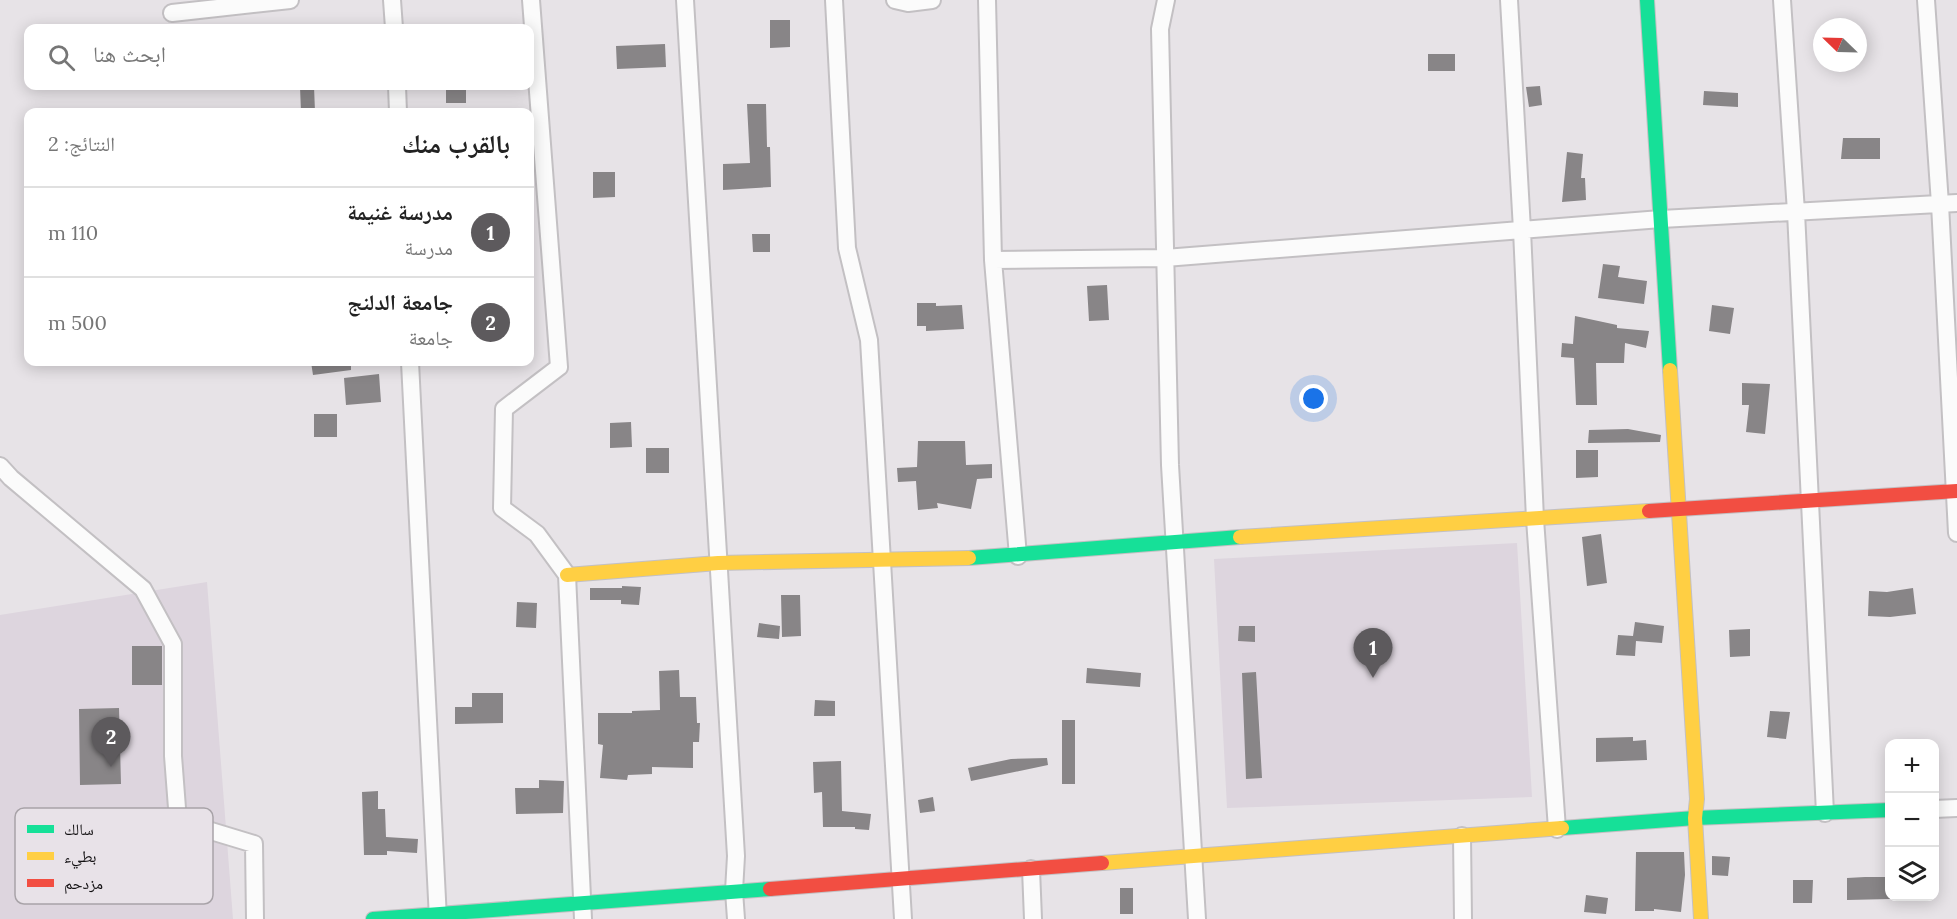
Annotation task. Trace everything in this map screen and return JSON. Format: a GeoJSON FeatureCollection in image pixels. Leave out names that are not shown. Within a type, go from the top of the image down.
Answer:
{"type":"FeatureCollection","features":[{"type":"Feature","properties":{"kind":"street"},"geometry":{"type":"LineString","coordinates":[[172,13],[290,0]]}},
{"type":"Feature","properties":{"kind":"street"},"geometry":{"type":"LineString","coordinates":[[392,0],[394,24]]}},
{"type":"Feature","properties":{"kind":"street"},"geometry":{"type":"LineString","coordinates":[[531,0],[533,24]]}},
{"type":"Feature","properties":{"kind":"street"},"geometry":{"type":"LineString","coordinates":[[685,0],[736,856],[734,891],[736,919]]}},
{"type":"Feature","properties":{"kind":"street"},"geometry":{"type":"LineString","coordinates":[[834,0],[847,248],[869,340],[903,919]]}},
{"type":"Feature","properties":{"kind":"street"},"geometry":{"type":"LineString","coordinates":[[895,0],[908,3],[932,0]]}},
{"type":"Feature","properties":{"kind":"street"},"geometry":{"type":"LineString","coordinates":[[987,0],[993,260],[1018,556]]}},
{"type":"Feature","properties":{"kind":"street"},"geometry":{"type":"LineString","coordinates":[[1166,0],[1160,29],[1170,465],[1197,919]]}},
{"type":"Feature","properties":{"kind":"street"},"geometry":{"type":"LineString","coordinates":[[1509,0],[1535,519],[1557,829]]}},
{"type":"Feature","properties":{"kind":"street"},"geometry":{"type":"LineString","coordinates":[[1647,0],[1697,799],[1695,818],[1701,919]]}},
{"type":"Feature","properties":{"kind":"street"},"geometry":{"type":"LineString","coordinates":[[1782,0],[1796,212],[1825,813]]}},
{"type":"Feature","properties":{"kind":"street"},"geometry":{"type":"LineString","coordinates":[[1926,0],[1940,204],[1957,534]]}},
{"type":"Feature","properties":{"kind":"street"},"geometry":{"type":"LineString","coordinates":[[534,39],[559,367],[504,409],[502,508],[537,534],[567,575],[583,911]]}},
{"type":"Feature","properties":{"kind":"street"},"geometry":{"type":"LineString","coordinates":[[397,90],[398,108]]}},
{"type":"Feature","properties":{"kind":"street"},"geometry":{"type":"LineString","coordinates":[[993,260],[1165,258],[1661,219],[1957,203]]}},
{"type":"Feature","properties":{"kind":"street"},"geometry":{"type":"LineString","coordinates":[[410,366],[438,917]]}},
{"type":"Feature","properties":{"kind":"street"},"geometry":{"type":"LineString","coordinates":[[0,466],[11,478],[143,589],[173,644],[173,756],[177,808]]}},
{"type":"Feature","properties":{"kind":"street"},"geometry":{"type":"LineString","coordinates":[[567,575],[718,562],[993,558],[1174,541],[1956,491]]}},
{"type":"Feature","properties":{"kind":"street"},"geometry":{"type":"LineString","coordinates":[[1939,809],[1957,808]]}},
{"type":"Feature","properties":{"kind":"street"},"geometry":{"type":"LineString","coordinates":[[373,919],[583,911],[734,891],[1695,818],[1885,810]]}},
{"type":"Feature","properties":{"kind":"street"},"geometry":{"type":"LineString","coordinates":[[213,832],[254,844],[255,919]]}},
{"type":"Feature","properties":{"kind":"street"},"geometry":{"type":"LineString","coordinates":[[1462,836],[1463,919]]}},
{"type":"Feature","properties":{"kind":"street"},"geometry":{"type":"LineString","coordinates":[[1031,869],[1033,919]]}},
{"type":"Feature","properties":{"kind":"shaded area"},"geometry":{"type":"Polygon","coordinates":[[[1517,543],[1532,797],[1227,808],[1214,559],[1517,543]]]}},
{"type":"Feature","properties":{"kind":"shaded area"},"geometry":{"type":"Polygon","coordinates":[[[207,582],[233,919],[0,919],[0,615],[207,582]]]}},
{"type":"Feature","properties":{"kind":"building"},"geometry":{"type":"Polygon","coordinates":[[[770,20],[790,20],[790,47],[770,48],[770,20]]]}},
{"type":"Feature","properties":{"kind":"building"},"geometry":{"type":"Polygon","coordinates":[[[665,44],[666,67],[617,69],[616,46],[665,44]]]}},
{"type":"Feature","properties":{"kind":"building"},"geometry":{"type":"Polygon","coordinates":[[[1428,54],[1455,54],[1455,71],[1428,71],[1428,54]]]}},
{"type":"Feature","properties":{"kind":"building"},"geometry":{"type":"Polygon","coordinates":[[[1540,86],[1542,105],[1529,107],[1526,87],[1540,86]]]}},
{"type":"Feature","properties":{"kind":"building"},"geometry":{"type":"Polygon","coordinates":[[[300,90],[314,90],[315,108],[301,108],[300,90]]]}},
{"type":"Feature","properties":{"kind":"building"},"geometry":{"type":"Polygon","coordinates":[[[446,90],[466,90],[466,103],[446,103],[446,90]]]}},
{"type":"Feature","properties":{"kind":"building"},"geometry":{"type":"Polygon","coordinates":[[[1704,91],[1738,93],[1738,107],[1703,105],[1704,91]]]}},
{"type":"Feature","properties":{"kind":"building"},"geometry":{"type":"Polygon","coordinates":[[[747,104],[766,104],[771,187],[723,190],[723,164],[750,163],[747,104]]]}},
{"type":"Feature","properties":{"kind":"building"},"geometry":{"type":"Polygon","coordinates":[[[1843,138],[1880,138],[1880,159],[1841,159],[1843,138]]]}},
{"type":"Feature","properties":{"kind":"building"},"geometry":{"type":"Polygon","coordinates":[[[1567,152],[1583,154],[1581,178],[1585,178],[1586,200],[1562,202],[1567,152]]]}},
{"type":"Feature","properties":{"kind":"building"},"geometry":{"type":"Polygon","coordinates":[[[593,172],[615,172],[615,197],[593,198],[593,172]]]}},
{"type":"Feature","properties":{"kind":"building"},"geometry":{"type":"Polygon","coordinates":[[[752,234],[770,234],[770,252],[753,252],[752,234]]]}},
{"type":"Feature","properties":{"kind":"building"},"geometry":{"type":"Polygon","coordinates":[[[1603,264],[1620,266],[1618,277],[1647,281],[1644,304],[1598,298],[1603,264]]]}},
{"type":"Feature","properties":{"kind":"building"},"geometry":{"type":"Polygon","coordinates":[[[1107,285],[1109,320],[1089,321],[1087,286],[1107,285]]]}},
{"type":"Feature","properties":{"kind":"building"},"geometry":{"type":"Polygon","coordinates":[[[917,303],[936,303],[936,306],[962,305],[964,329],[926,331],[926,326],[917,326],[917,303]]]}},
{"type":"Feature","properties":{"kind":"building"},"geometry":{"type":"Polygon","coordinates":[[[1712,305],[1734,308],[1730,334],[1709,331],[1712,305]]]}},
{"type":"Feature","properties":{"kind":"building"},"geometry":{"type":"Polygon","coordinates":[[[1575,316],[1617,325],[1617,328],[1649,331],[1646,348],[1625,343],[1624,363],[1596,363],[1597,405],[1576,405],[1574,358],[1561,357],[1562,343],[1573,344],[1575,316]]]}},
{"type":"Feature","properties":{"kind":"building"},"geometry":{"type":"Polygon","coordinates":[[[312,366],[351,366],[351,370],[313,375],[312,366]]]}},
{"type":"Feature","properties":{"kind":"building"},"geometry":{"type":"Polygon","coordinates":[[[379,374],[381,402],[346,405],[344,378],[379,374]]]}},
{"type":"Feature","properties":{"kind":"building"},"geometry":{"type":"Polygon","coordinates":[[[1742,383],[1770,384],[1765,434],[1746,432],[1749,405],[1742,405],[1742,383]]]}},
{"type":"Feature","properties":{"kind":"building"},"geometry":{"type":"Polygon","coordinates":[[[314,414],[337,414],[337,437],[314,437],[314,414]]]}},
{"type":"Feature","properties":{"kind":"building"},"geometry":{"type":"Polygon","coordinates":[[[631,422],[632,447],[610,448],[610,423],[631,422]]]}},
{"type":"Feature","properties":{"kind":"building"},"geometry":{"type":"Polygon","coordinates":[[[1628,429],[1661,435],[1660,442],[1588,443],[1589,430],[1628,429]]]}},
{"type":"Feature","properties":{"kind":"building"},"geometry":{"type":"Polygon","coordinates":[[[918,441],[965,441],[966,465],[992,464],[992,478],[977,479],[971,509],[937,503],[938,508],[918,510],[916,481],[898,482],[897,468],[917,467],[918,441]]]}},
{"type":"Feature","properties":{"kind":"building"},"geometry":{"type":"Polygon","coordinates":[[[646,448],[669,448],[669,473],[646,473],[646,448]]]}},
{"type":"Feature","properties":{"kind":"building"},"geometry":{"type":"Polygon","coordinates":[[[1576,450],[1598,450],[1598,477],[1576,478],[1576,450]]]}},
{"type":"Feature","properties":{"kind":"building"},"geometry":{"type":"Polygon","coordinates":[[[1601,534],[1607,583],[1587,586],[1582,537],[1601,534]]]}},
{"type":"Feature","properties":{"kind":"building"},"geometry":{"type":"Polygon","coordinates":[[[622,586],[641,587],[639,605],[621,604],[621,600],[590,600],[590,588],[622,588],[622,586]]]}},
{"type":"Feature","properties":{"kind":"building"},"geometry":{"type":"Polygon","coordinates":[[[1913,588],[1916,614],[1890,617],[1868,616],[1869,591],[1887,592],[1913,588]]]}},
{"type":"Feature","properties":{"kind":"building"},"geometry":{"type":"Polygon","coordinates":[[[781,595],[800,595],[801,636],[782,637],[781,595]]]}},
{"type":"Feature","properties":{"kind":"building"},"geometry":{"type":"Polygon","coordinates":[[[517,602],[537,603],[536,628],[516,627],[517,602]]]}},
{"type":"Feature","properties":{"kind":"building"},"geometry":{"type":"Polygon","coordinates":[[[1635,622],[1664,626],[1662,643],[1636,641],[1635,656],[1616,655],[1618,635],[1633,636],[1635,622]]]}},
{"type":"Feature","properties":{"kind":"building"},"geometry":{"type":"Polygon","coordinates":[[[759,623],[780,626],[779,639],[757,637],[759,623]]]}},
{"type":"Feature","properties":{"kind":"building"},"geometry":{"type":"Polygon","coordinates":[[[1239,626],[1255,626],[1255,642],[1238,641],[1239,626]]]}},
{"type":"Feature","properties":{"kind":"building"},"geometry":{"type":"Polygon","coordinates":[[[1750,629],[1750,656],[1730,657],[1729,630],[1750,629]]]}},
{"type":"Feature","properties":{"kind":"building"},"geometry":{"type":"Polygon","coordinates":[[[132,646],[162,646],[162,685],[132,685],[132,646]]]}},
{"type":"Feature","properties":{"kind":"building"},"geometry":{"type":"Polygon","coordinates":[[[1087,668],[1141,673],[1140,687],[1086,683],[1087,668]]]}},
{"type":"Feature","properties":{"kind":"building"},"geometry":{"type":"Polygon","coordinates":[[[679,670],[680,697],[696,697],[697,723],[700,723],[699,742],[693,742],[693,768],[652,767],[652,774],[628,775],[627,780],[600,778],[603,745],[598,744],[598,713],[660,710],[659,671],[679,670]]]}},
{"type":"Feature","properties":{"kind":"building"},"geometry":{"type":"Polygon","coordinates":[[[1256,672],[1262,778],[1246,779],[1242,673],[1256,672]]]}},
{"type":"Feature","properties":{"kind":"building"},"geometry":{"type":"Polygon","coordinates":[[[472,693],[503,693],[503,723],[455,724],[455,707],[472,707],[472,693]]]}},
{"type":"Feature","properties":{"kind":"building"},"geometry":{"type":"Polygon","coordinates":[[[815,700],[835,701],[835,716],[814,716],[815,700]]]}},
{"type":"Feature","properties":{"kind":"building"},"geometry":{"type":"Polygon","coordinates":[[[119,708],[121,784],[80,785],[79,709],[119,708]]]}},
{"type":"Feature","properties":{"kind":"building"},"geometry":{"type":"Polygon","coordinates":[[[1770,711],[1790,712],[1786,739],[1767,737],[1770,711]]]}},
{"type":"Feature","properties":{"kind":"building"},"geometry":{"type":"Polygon","coordinates":[[[1062,720],[1075,720],[1075,784],[1062,784],[1062,720]]]}},
{"type":"Feature","properties":{"kind":"building"},"geometry":{"type":"Polygon","coordinates":[[[1633,737],[1633,741],[1646,740],[1647,760],[1596,762],[1596,738],[1633,737]]]}},
{"type":"Feature","properties":{"kind":"building"},"geometry":{"type":"Polygon","coordinates":[[[1047,758],[1048,765],[971,781],[968,768],[1011,759],[1047,758]]]}},
{"type":"Feature","properties":{"kind":"building"},"geometry":{"type":"Polygon","coordinates":[[[841,761],[842,811],[871,814],[869,830],[855,829],[855,827],[823,827],[822,792],[814,793],[813,762],[841,761]]]}},
{"type":"Feature","properties":{"kind":"building"},"geometry":{"type":"Polygon","coordinates":[[[539,780],[564,781],[563,813],[516,814],[515,788],[539,788],[539,780]]]}},
{"type":"Feature","properties":{"kind":"building"},"geometry":{"type":"Polygon","coordinates":[[[378,791],[378,809],[385,809],[386,837],[418,839],[417,853],[387,851],[387,855],[364,855],[362,792],[378,791]]]}},
{"type":"Feature","properties":{"kind":"building"},"geometry":{"type":"Polygon","coordinates":[[[933,797],[935,811],[920,813],[918,800],[933,797]]]}},
{"type":"Feature","properties":{"kind":"building"},"geometry":{"type":"Polygon","coordinates":[[[1636,852],[1684,852],[1685,875],[1681,912],[1654,909],[1654,911],[1635,911],[1636,852]]]}},
{"type":"Feature","properties":{"kind":"building"},"geometry":{"type":"Polygon","coordinates":[[[1712,856],[1730,857],[1728,876],[1712,875],[1712,856]]]}},
{"type":"Feature","properties":{"kind":"building"},"geometry":{"type":"Polygon","coordinates":[[[1885,877],[1885,899],[1847,900],[1847,878],[1885,877]]]}},
{"type":"Feature","properties":{"kind":"building"},"geometry":{"type":"Polygon","coordinates":[[[1793,880],[1813,880],[1812,903],[1793,903],[1793,880]]]}},
{"type":"Feature","properties":{"kind":"building"},"geometry":{"type":"Polygon","coordinates":[[[1120,888],[1133,888],[1133,914],[1120,914],[1120,888]]]}},
{"type":"Feature","properties":{"kind":"building"},"geometry":{"type":"Polygon","coordinates":[[[1586,895],[1608,898],[1606,914],[1584,912],[1586,895]]]}},
{"type":"Feature","properties":{"kind":"traffic: fast"},"geometry":{"type":"LineString","coordinates":[[1647,0],[1670,370]]}},
{"type":"Feature","properties":{"kind":"traffic: fast"},"geometry":{"type":"LineString","coordinates":[[969,558],[1240,537]]}},
{"type":"Feature","properties":{"kind":"traffic: fast"},"geometry":{"type":"LineString","coordinates":[[1562,828],[1695,818],[1885,810]]}},
{"type":"Feature","properties":{"kind":"traffic: fast"},"geometry":{"type":"LineString","coordinates":[[373,919],[770,889]]}},
{"type":"Feature","properties":{"kind":"traffic: slow"},"geometry":{"type":"LineString","coordinates":[[1670,370],[1697,799],[1695,818],[1701,919]]}},
{"type":"Feature","properties":{"kind":"traffic: slow"},"geometry":{"type":"LineString","coordinates":[[1240,537],[1649,511]]}},
{"type":"Feature","properties":{"kind":"traffic: slow"},"geometry":{"type":"LineString","coordinates":[[567,575],[718,563],[969,558]]}},
{"type":"Feature","properties":{"kind":"traffic: slow"},"geometry":{"type":"LineString","coordinates":[[1102,863],[1562,828]]}},
{"type":"Feature","properties":{"kind":"traffic: jam"},"geometry":{"type":"LineString","coordinates":[[1649,511],[1957,491]]}},
{"type":"Feature","properties":{"kind":"traffic: jam"},"geometry":{"type":"LineString","coordinates":[[770,889],[1102,863]]}},
{"type":"Feature","properties":{"kind":"place","name":"مدرسة غنيمة"},"geometry":{"type":"Point","coordinates":[1373,678]}},
{"type":"Feature","properties":{"kind":"place","name":"جامعة الدلنج"},"geometry":{"type":"Point","coordinates":[111,767]}}]}
